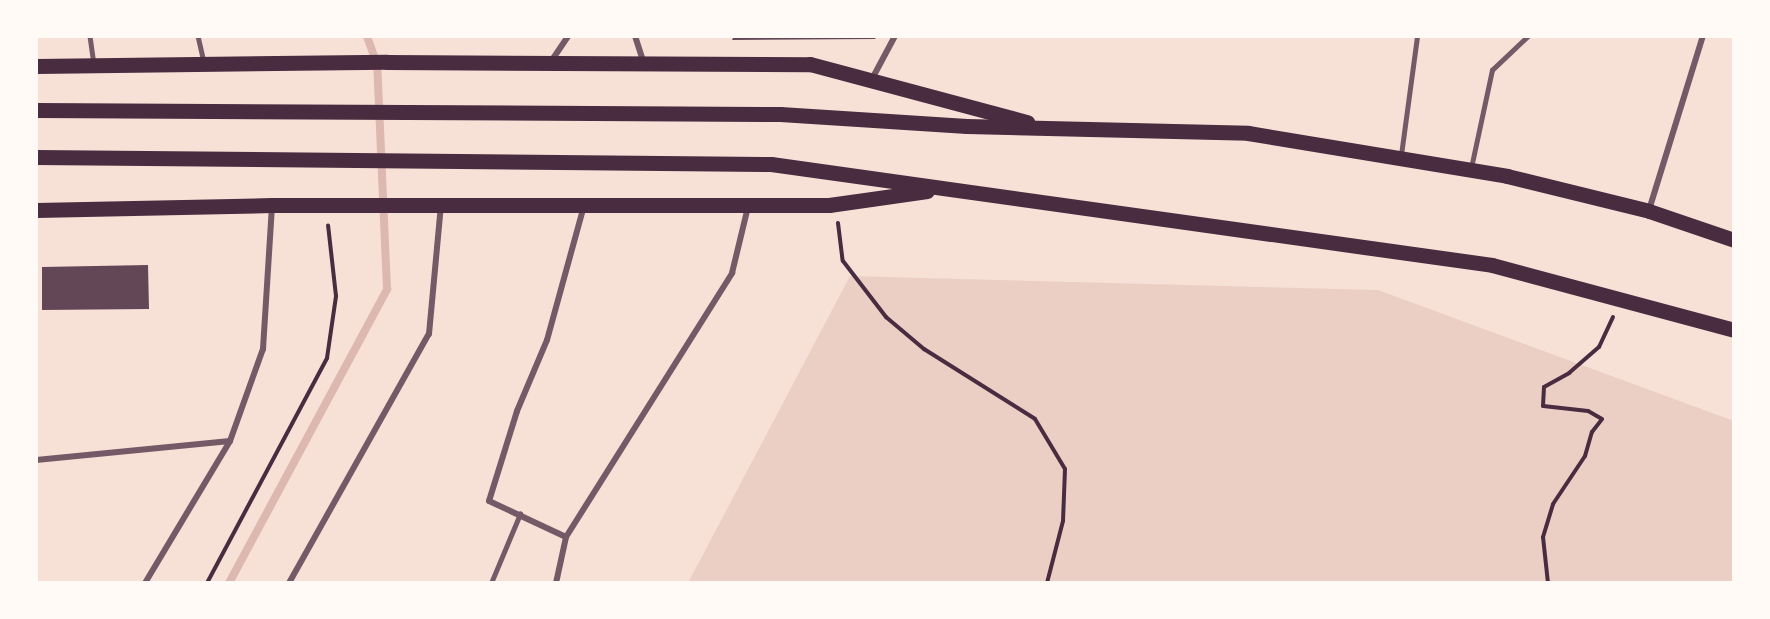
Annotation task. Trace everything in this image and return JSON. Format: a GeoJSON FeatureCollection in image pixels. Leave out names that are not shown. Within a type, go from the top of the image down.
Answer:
{"type":"FeatureCollection","features":[{"type":"Feature","properties":{"kind":"main road"},"geometry":{"type":"LineString","coordinates":[[36,66],[387,62],[810,64],[1050,128]]}},
{"type":"Feature","properties":{"kind":"main road"},"geometry":{"type":"LineString","coordinates":[[36,110],[780,114],[1050,128],[1248,133],[1471,170],[1649,211],[1734,240]]}},
{"type":"Feature","properties":{"kind":"main road"},"geometry":{"type":"LineString","coordinates":[[36,157],[771,164],[1492,265],[1734,330]]}},
{"type":"Feature","properties":{"kind":"main road"},"geometry":{"type":"LineString","coordinates":[[36,210],[273,205],[748,207],[836,204],[945,188]]}},
{"type":"Feature","properties":{"kind":"street"},"geometry":{"type":"LineString","coordinates":[[550,63],[568,36]]}},
{"type":"Feature","properties":{"kind":"street"},"geometry":{"type":"LineString","coordinates":[[635,36],[644,63]]}},
{"type":"Feature","properties":{"kind":"street"},"geometry":{"type":"LineString","coordinates":[[872,79],[895,36]]}},
{"type":"Feature","properties":{"kind":"street"},"geometry":{"type":"LineString","coordinates":[[1649,211],[1703,36]]}},
{"type":"Feature","properties":{"kind":"street"},"geometry":{"type":"LineString","coordinates":[[145,583],[231,441],[263,349],[273,205]]}},
{"type":"Feature","properties":{"kind":"street"},"geometry":{"type":"LineString","coordinates":[[289,583],[429,334],[435,205]]}},
{"type":"Feature","properties":{"kind":"street"},"geometry":{"type":"LineString","coordinates":[[566,537],[489,501],[517,411],[547,340],[584,205]]}},
{"type":"Feature","properties":{"kind":"street"},"geometry":{"type":"LineString","coordinates":[[556,583],[566,537],[732,273],[748,207]]}},
{"type":"Feature","properties":{"kind":"street"},"geometry":{"type":"LineString","coordinates":[[36,460],[231,441]]}},
{"type":"Feature","properties":{"kind":"lane"},"geometry":{"type":"LineString","coordinates":[[90,36],[94,67]]}},
{"type":"Feature","properties":{"kind":"lane"},"geometry":{"type":"LineString","coordinates":[[198,36],[205,65]]}},
{"type":"Feature","properties":{"kind":"lane"},"geometry":{"type":"LineString","coordinates":[[1400,158],[1416,36]]}},
{"type":"Feature","properties":{"kind":"lane"},"geometry":{"type":"LineString","coordinates":[[1471,170],[1492,70],[1528,36]]}},
{"type":"Feature","properties":{"kind":"lane"},"geometry":{"type":"LineString","coordinates":[[491,583],[520,514]]}},
{"type":"Feature","properties":{"kind":"path"},"geometry":{"type":"LineString","coordinates":[[836,204],[843,261],[886,317],[924,349],[1035,419],[1065,469],[1063,521],[1047,583]]}},
{"type":"Feature","properties":{"kind":"path"},"geometry":{"type":"LineString","coordinates":[[207,583],[327,358],[336,296],[327,213]]}},
{"type":"Feature","properties":{"kind":"path"},"geometry":{"type":"LineString","coordinates":[[1548,583],[1543,537],[1553,504],[1585,456],[1592,432],[1602,419],[1588,411],[1543,406],[1545,387],[1569,373],[1599,347],[1621,300]]}},
{"type":"Feature","properties":{"kind":"shaded area"},"geometry":{"type":"Polygon","coordinates":[[[850,276],[1378,290],[1734,421],[1734,583],[688,583],[850,276]]]}},
{"type":"Feature","properties":{"kind":"building"},"geometry":{"type":"Polygon","coordinates":[[[734,36],[877,36],[875,39],[732,40],[734,36]]]}},
{"type":"Feature","properties":{"kind":"building"},"geometry":{"type":"Polygon","coordinates":[[[148,265],[149,309],[42,310],[42,267],[148,265]]]}},
{"type":"Feature","properties":{"kind":"waterway"},"geometry":{"type":"LineString","coordinates":[[229,583],[387,289],[377,64],[367,36]]}}]}
